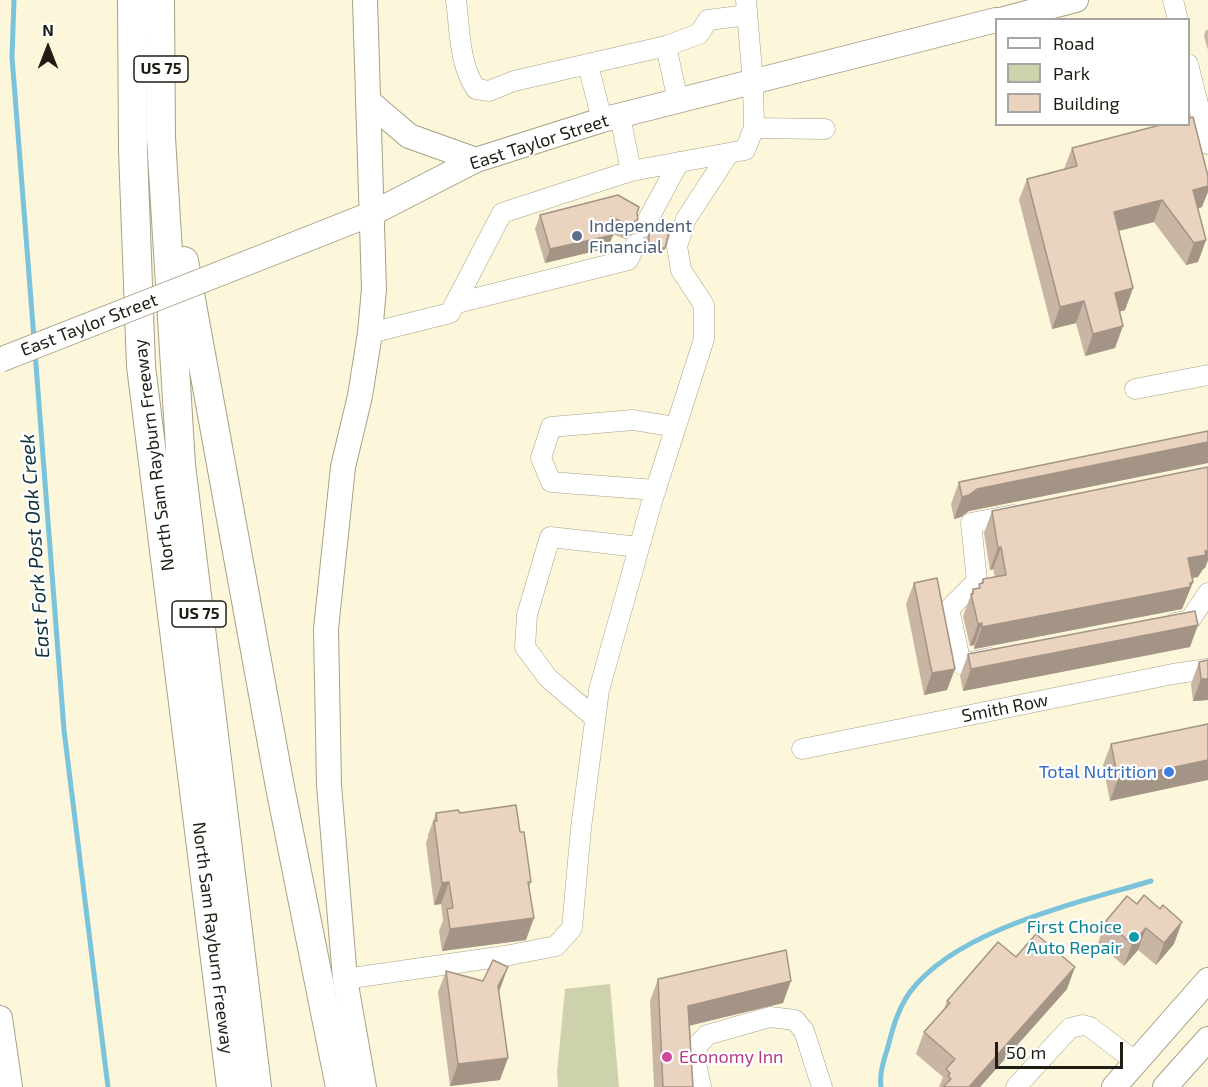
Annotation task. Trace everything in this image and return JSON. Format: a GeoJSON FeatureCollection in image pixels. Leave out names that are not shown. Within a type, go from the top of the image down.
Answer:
{"type":"FeatureCollection","features":[{"type":"Feature","properties":{"kind":"highway","name":"North Sam Rayburn Freeway"},"geometry":{"type":"LineString","coordinates":[[132,0],[133,150],[141,366],[231,1087]]}},
{"type":"Feature","properties":{"kind":"highway","name":"North Sam Rayburn Freeway"},"geometry":{"type":"LineString","coordinates":[[160,0],[161,138],[181,465],[257,1087]]}},
{"type":"Feature","properties":{"kind":"highway"},"geometry":{"type":"LineString","coordinates":[[161,138],[277,775],[340,1087]]}},
{"type":"Feature","properties":{"kind":"main road"},"geometry":{"type":"LineString","coordinates":[[364,1087],[345,979],[329,785],[326,629],[343,467],[360,396],[374,289],[365,0]]}},
{"type":"Feature","properties":{"kind":"main road","name":"East Taylor Street"},"geometry":{"type":"LineString","coordinates":[[1006,18],[1076,0]]}},
{"type":"Feature","properties":{"kind":"main road","name":"East Taylor Street"},"geometry":{"type":"LineString","coordinates":[[0,360],[371,214],[476,160],[611,118],[995,21]]}},
{"type":"Feature","properties":{"kind":"main road"},"geometry":{"type":"LineString","coordinates":[[368,101],[408,136],[476,160]]}},
{"type":"Feature","properties":{"kind":"main road"},"geometry":{"type":"LineString","coordinates":[[1114,1087],[1208,980]]}},
{"type":"Feature","properties":{"kind":"main road"},"geometry":{"type":"LineString","coordinates":[[0,1018],[10,1087]]}},
{"type":"Feature","properties":{"kind":"main road"},"geometry":{"type":"LineString","coordinates":[[1165,1087],[1208,1039]]}},
{"type":"Feature","properties":{"kind":"street"},"geometry":{"type":"LineString","coordinates":[[370,333],[450,313],[502,213],[631,171],[745,150],[754,128],[753,83],[746,8],[717,9],[699,33],[666,46],[514,81],[489,91],[476,89],[469,79],[464,61],[456,0]]}},
{"type":"Feature","properties":{"kind":"street"},"geometry":{"type":"LineString","coordinates":[[1173,0],[1178,18]]}},
{"type":"Feature","properties":{"kind":"street"},"geometry":{"type":"LineString","coordinates":[[666,46],[678,101]]}},
{"type":"Feature","properties":{"kind":"street"},"geometry":{"type":"LineString","coordinates":[[588,64],[631,171]]}},
{"type":"Feature","properties":{"kind":"street"},"geometry":{"type":"LineString","coordinates":[[1190,72],[1208,144]]}},
{"type":"Feature","properties":{"kind":"street"},"geometry":{"type":"LineString","coordinates":[[754,128],[825,129]]}},
{"type":"Feature","properties":{"kind":"street"},"geometry":{"type":"LineString","coordinates":[[345,979],[506,956],[556,946],[572,928],[581,828],[602,680],[656,490],[704,339],[704,305],[681,270],[677,246],[686,219],[729,153]]}},
{"type":"Feature","properties":{"kind":"street"},"geometry":{"type":"LineString","coordinates":[[457,303],[628,260],[679,162]]}},
{"type":"Feature","properties":{"kind":"street"},"geometry":{"type":"LineString","coordinates":[[1135,389],[1208,375]]}},
{"type":"Feature","properties":{"kind":"street"},"geometry":{"type":"LineString","coordinates":[[656,490],[551,482],[541,458],[551,427],[633,420],[676,427]]}},
{"type":"Feature","properties":{"kind":"street"},"geometry":{"type":"LineString","coordinates":[[1007,655],[961,664],[950,609],[977,581],[971,523],[1027,512]]}},
{"type":"Feature","properties":{"kind":"street"},"geometry":{"type":"LineString","coordinates":[[595,718],[548,678],[525,646],[527,615],[550,537],[639,547]]}},
{"type":"Feature","properties":{"kind":"street"},"geometry":{"type":"LineString","coordinates":[[1156,627],[1190,620],[1208,593]]}},
{"type":"Feature","properties":{"kind":"street","name":"Smith Row"},"geometry":{"type":"LineString","coordinates":[[802,749],[1173,674],[1208,669]]}},
{"type":"Feature","properties":{"kind":"street"},"geometry":{"type":"LineString","coordinates":[[701,1087],[696,1063],[697,1046],[707,1035],[770,1017],[782,1017],[795,1020],[804,1030],[822,1087]]}},
{"type":"Feature","properties":{"kind":"street"},"geometry":{"type":"LineString","coordinates":[[1016,1087],[1070,1028],[1083,1025],[1090,1027],[1136,1062]]}},
{"type":"Feature","properties":{"kind":"green space"},"geometry":{"type":"Polygon","coordinates":[[[610,984],[619,1087],[558,1087],[557,1073],[565,989],[610,984]]]}},
{"type":"Feature","properties":{"kind":"building"},"geometry":{"type":"Polygon","coordinates":[[[1193,117],[1208,176],[1208,186],[1193,190],[1206,240],[1194,243],[1162,200],[1114,212],[1133,288],[1115,293],[1123,326],[1093,334],[1084,301],[1060,307],[1027,179],[1077,166],[1072,148],[1156,126],[1190,126],[1190,118],[1193,117]]]}},
{"type":"Feature","properties":{"kind":"building"},"geometry":{"type":"Polygon","coordinates":[[[618,195],[639,207],[638,219],[630,225],[611,217],[613,235],[550,249],[540,215],[618,195]]]}},
{"type":"Feature","properties":{"kind":"building"},"geometry":{"type":"Polygon","coordinates":[[[657,226],[669,232],[665,248],[649,243],[649,233],[657,226]]]}},
{"type":"Feature","properties":{"kind":"building"},"geometry":{"type":"Polygon","coordinates":[[[1208,431],[1208,442],[977,489],[962,497],[959,482],[1208,431]]]}},
{"type":"Feature","properties":{"kind":"building"},"geometry":{"type":"Polygon","coordinates":[[[1208,467],[1208,551],[1205,551],[1206,555],[1188,558],[1193,582],[1190,583],[1190,587],[982,627],[982,623],[978,624],[971,594],[973,594],[973,589],[980,588],[979,584],[983,583],[983,579],[1006,575],[1001,547],[998,548],[992,511],[1208,467]]]}},
{"type":"Feature","properties":{"kind":"building"},"geometry":{"type":"Polygon","coordinates":[[[937,578],[955,669],[932,673],[914,583],[937,578]]]}},
{"type":"Feature","properties":{"kind":"building"},"geometry":{"type":"Polygon","coordinates":[[[1195,611],[1198,625],[971,669],[968,654],[1195,611]]]}},
{"type":"Feature","properties":{"kind":"building"},"geometry":{"type":"Polygon","coordinates":[[[1208,660],[1208,679],[1201,679],[1199,662],[1208,660]]]}},
{"type":"Feature","properties":{"kind":"building"},"geometry":{"type":"Polygon","coordinates":[[[1208,724],[1208,760],[1118,779],[1111,744],[1208,724]]]}},
{"type":"Feature","properties":{"kind":"building"},"geometry":{"type":"Polygon","coordinates":[[[516,805],[520,832],[524,832],[531,882],[528,882],[534,918],[450,929],[447,909],[453,908],[449,882],[442,883],[434,821],[437,821],[436,813],[458,810],[460,813],[516,805]]]}},
{"type":"Feature","properties":{"kind":"building"},"geometry":{"type":"Polygon","coordinates":[[[1144,895],[1160,909],[1163,905],[1182,922],[1164,943],[1146,928],[1132,944],[1106,921],[1127,896],[1137,904],[1144,895]]]}},
{"type":"Feature","properties":{"kind":"building"},"geometry":{"type":"Polygon","coordinates":[[[1036,934],[1075,967],[969,1087],[943,1087],[951,1079],[946,1069],[955,1059],[924,1032],[950,1003],[947,1001],[998,942],[1016,957],[1036,934]]]}},
{"type":"Feature","properties":{"kind":"building"},"geometry":{"type":"Polygon","coordinates":[[[786,950],[791,981],[688,1006],[693,1087],[663,1087],[658,979],[786,950]]]}},
{"type":"Feature","properties":{"kind":"building"},"geometry":{"type":"Polygon","coordinates":[[[493,960],[508,967],[498,986],[508,1058],[458,1064],[446,971],[483,981],[493,960]]]}},
{"type":"Feature","properties":{"kind":"waterway","name":"East Fork Post Oak Creek"},"geometry":{"type":"LineString","coordinates":[[14,0],[12,57],[34,339]]}},
{"type":"Feature","properties":{"kind":"waterway","name":"East Fork Post Oak Creek"},"geometry":{"type":"LineString","coordinates":[[35,352],[64,730],[108,1087]]}},
{"type":"Feature","properties":{"kind":"waterway"},"geometry":{"type":"LineString","coordinates":[[881,1087],[883,1065],[900,1010],[910,992],[931,970],[957,951],[1021,921],[1151,881]]}},
{"type":"Feature","properties":{"kind":"place","name":"Independent Financial"},"geometry":{"type":"Point","coordinates":[577,236]}},
{"type":"Feature","properties":{"kind":"place","name":"Total Nutrition"},"geometry":{"type":"Point","coordinates":[1169,772]}},
{"type":"Feature","properties":{"kind":"place","name":"First Choice Auto Repair"},"geometry":{"type":"Point","coordinates":[1134,937]}},
{"type":"Feature","properties":{"kind":"place","name":"Economy Inn"},"geometry":{"type":"Point","coordinates":[667,1057]}}]}
